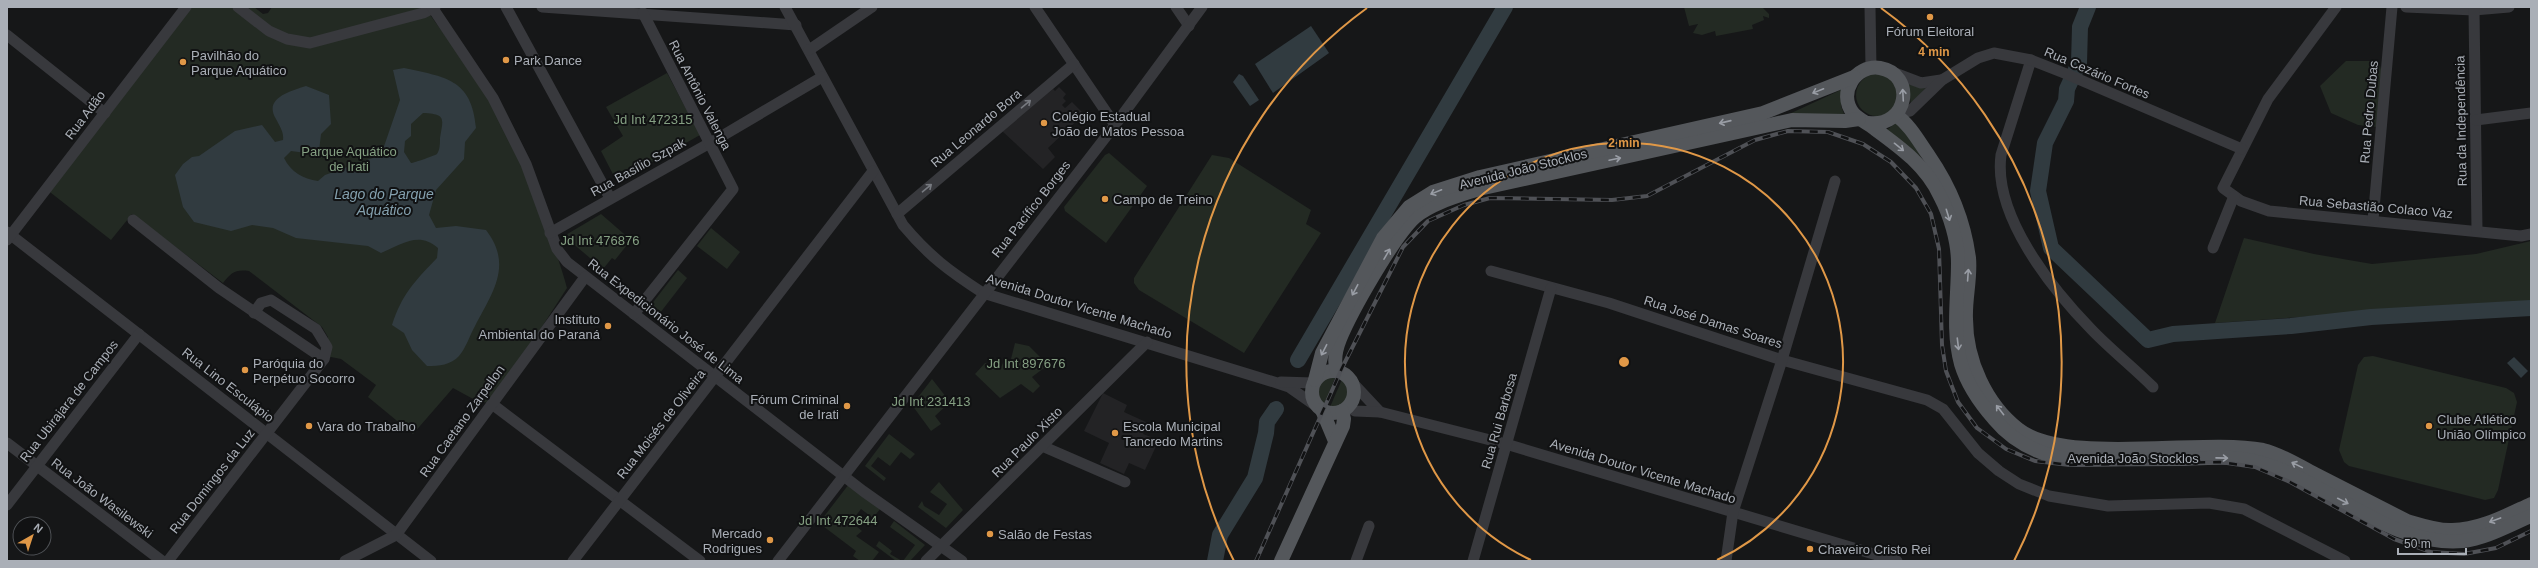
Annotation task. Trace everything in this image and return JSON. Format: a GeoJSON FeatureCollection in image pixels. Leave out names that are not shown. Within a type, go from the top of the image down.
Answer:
{"type":"FeatureCollection","features":[{"type":"Feature","properties":{"kind":"main road"},"geometry":{"type":"LineString","coordinates":[[1871,68],[1887,70],[1896,77],[1904,93],[1903,102],[1897,114]]}},
{"type":"Feature","properties":{"kind":"main road","name":"Avenida João Stocklos"},"geometry":{"type":"LineString","coordinates":[[1314,381],[1322,353],[1383,238],[1409,207],[1433,192],[1480,177],[1763,114],[1854,77],[1871,68]]}},
{"type":"Feature","properties":{"kind":"main road","name":"Avenida João Stocklos"},"geometry":{"type":"LineString","coordinates":[[1854,77],[1847,94],[1848,104],[1863,121],[1914,160],[1940,195],[1953,232],[1958,262],[1956,326],[1961,364],[1980,403],[1997,423],[2012,436],[2031,448],[2051,457],[2073,460],[2218,458],[2253,461],[2285,472],[2392,526],[2420,537],[2442,541],[2464,541],[2487,535],[2531,516]]}},
{"type":"Feature","properties":{"kind":"main road","name":"Avenida João Stocklos"},"geometry":{"type":"LineString","coordinates":[[1337,371],[1335,360],[1340,339],[1393,245],[1415,217],[1441,202],[1479,189],[1792,120],[1886,122],[1897,114],[1905,121],[1928,155],[1958,206],[1969,260],[1965,321],[1972,358],[1979,379],[1989,396],[2019,430],[2037,440],[2081,448],[2229,446],[2266,451],[2407,521],[2431,528],[2452,530],[2473,527],[2495,521],[2531,504]]}},
{"type":"Feature","properties":{"kind":"main road"},"geometry":{"type":"LineString","coordinates":[[1281,561],[1343,426],[1345,409],[1354,395],[1351,381],[1346,376],[1337,371],[1326,371],[1314,381],[1311,393],[1335,441]]}},
{"type":"Feature","properties":{"kind":"main road"},"geometry":{"type":"LineString","coordinates":[[1319,408],[1328,413],[1345,409]]}},
{"type":"Feature","properties":{"kind":"street","name":"Rua Adão"},"geometry":{"type":"LineString","coordinates":[[8,236],[186,7]]}},
{"type":"Feature","properties":{"kind":"street"},"geometry":{"type":"LineString","coordinates":[[238,7],[269,32],[287,39],[310,43],[423,13],[432,7],[435,7]]}},
{"type":"Feature","properties":{"kind":"street","name":"Rua Expedicionário José de Lima"},"geometry":{"type":"LineString","coordinates":[[432,7],[493,98],[526,164],[557,249],[567,262],[844,475],[962,561]]}},
{"type":"Feature","properties":{"kind":"street"},"geometry":{"type":"LineString","coordinates":[[506,7],[610,198]]}},
{"type":"Feature","properties":{"kind":"street"},"geometry":{"type":"LineString","coordinates":[[542,7],[796,25]]}},
{"type":"Feature","properties":{"kind":"street","name":"Avenida Doutor Vicente Machado"},"geometry":{"type":"LineString","coordinates":[[785,7],[903,225],[926,252],[946,270],[983,293],[1274,382],[1289,388],[1319,408]]}},
{"type":"Feature","properties":{"kind":"street"},"geometry":{"type":"LineString","coordinates":[[809,50],[872,7]]}},
{"type":"Feature","properties":{"kind":"street"},"geometry":{"type":"LineString","coordinates":[[1035,7],[1115,125]]}},
{"type":"Feature","properties":{"kind":"street"},"geometry":{"type":"LineString","coordinates":[[1176,7],[1188,26]]}},
{"type":"Feature","properties":{"kind":"street","name":"Rua Pacífico Borges"},"geometry":{"type":"LineString","coordinates":[[778,561],[983,293],[1115,125],[1202,7]]}},
{"type":"Feature","properties":{"kind":"street"},"geometry":{"type":"LineString","coordinates":[[1870,7],[1871,68]]}},
{"type":"Feature","properties":{"kind":"street"},"geometry":{"type":"LineString","coordinates":[[2242,149],[2268,99],[2336,7]]}},
{"type":"Feature","properties":{"kind":"street","name":"Rua Pedro Dubas"},"geometry":{"type":"LineString","coordinates":[[2373,220],[2392,7]]}},
{"type":"Feature","properties":{"kind":"street"},"geometry":{"type":"LineString","coordinates":[[2406,7],[2474,10],[2509,7]]}},
{"type":"Feature","properties":{"kind":"street","name":"Rua da Independência"},"geometry":{"type":"LineString","coordinates":[[2474,10],[2477,231]]}},
{"type":"Feature","properties":{"kind":"street","name":"Rua Antônio Valenga"},"geometry":{"type":"LineString","coordinates":[[634,314],[733,189],[708,144],[643,13]]}},
{"type":"Feature","properties":{"kind":"street"},"geometry":{"type":"LineString","coordinates":[[7,35],[105,113]]}},
{"type":"Feature","properties":{"kind":"street","name":"Rua Cezário Fortes"},"geometry":{"type":"LineString","coordinates":[[1897,114],[1910,111],[1942,80],[1978,58],[1994,53],[2031,60],[2242,149]]}},
{"type":"Feature","properties":{"kind":"street"},"geometry":{"type":"LineString","coordinates":[[2031,60],[2001,155],[1999,166],[2000,177],[2018,233],[2041,268],[2091,329],[2154,387]]}},
{"type":"Feature","properties":{"kind":"street","name":"Rua Leonardo Bora"},"geometry":{"type":"LineString","coordinates":[[897,214],[1074,64]]}},
{"type":"Feature","properties":{"kind":"street","name":"Rua Cezário Fortes"},"geometry":{"type":"LineString","coordinates":[[1887,70],[1921,83],[1942,80]]}},
{"type":"Feature","properties":{"kind":"street","name":"Rua Basílio Szpak"},"geometry":{"type":"LineString","coordinates":[[550,233],[708,144],[822,77]]}},
{"type":"Feature","properties":{"kind":"street"},"geometry":{"type":"LineString","coordinates":[[2476,120],[2531,113]]}},
{"type":"Feature","properties":{"kind":"street","name":"Rua Sebastião Colaco Vaz"},"geometry":{"type":"LineString","coordinates":[[2242,149],[2223,188],[2241,201],[2269,211],[2373,220],[2521,236],[2531,234]]}},
{"type":"Feature","properties":{"kind":"street","name":"Rua Moisés de Oliveira"},"geometry":{"type":"LineString","coordinates":[[573,561],[873,171]]}},
{"type":"Feature","properties":{"kind":"street"},"geometry":{"type":"LineString","coordinates":[[1726,561],[1733,512],[1782,360],[1835,181]]}},
{"type":"Feature","properties":{"kind":"street"},"geometry":{"type":"LineString","coordinates":[[2213,248],[2234,196]]}},
{"type":"Feature","properties":{"kind":"street"},"geometry":{"type":"LineString","coordinates":[[133,220],[254,313],[324,359],[327,347],[324,339],[316,329],[270,300],[261,303],[254,313]]}},
{"type":"Feature","properties":{"kind":"street","name":"Rua Lino Esculápio"},"geometry":{"type":"LineString","coordinates":[[8,236],[139,334],[431,561]]}},
{"type":"Feature","properties":{"kind":"street","name":"Rua José Damas Soares"},"geometry":{"type":"LineString","coordinates":[[1491,271],[1609,303],[1782,360],[1927,400],[1943,409],[1978,453],[1998,470],[2019,484],[2050,496],[2108,506],[2208,503],[2244,509],[2345,561]]}},
{"type":"Feature","properties":{"kind":"street","name":"Rua Caetano Zarpellon"},"geometry":{"type":"LineString","coordinates":[[345,561],[396,535],[585,277]]}},
{"type":"Feature","properties":{"kind":"street","name":"Rua Rui Barbosa"},"geometry":{"type":"LineString","coordinates":[[1473,561],[1551,288]]}},
{"type":"Feature","properties":{"kind":"street","name":"Rua Ubirajara de Campos"},"geometry":{"type":"LineString","coordinates":[[7,504],[139,334]]}},
{"type":"Feature","properties":{"kind":"street","name":"Rua Paulo Xisto"},"geometry":{"type":"LineString","coordinates":[[926,561],[1147,342]]}},
{"type":"Feature","properties":{"kind":"street","name":"Rua Domingos da Luz"},"geometry":{"type":"LineString","coordinates":[[168,561],[324,359]]}},
{"type":"Feature","properties":{"kind":"street","name":"Avenida Doutor Vicente Machado"},"geometry":{"type":"LineString","coordinates":[[1274,382],[1314,381]]}},
{"type":"Feature","properties":{"kind":"street"},"geometry":{"type":"LineString","coordinates":[[1351,381],[1380,412]]}},
{"type":"Feature","properties":{"kind":"street"},"geometry":{"type":"LineString","coordinates":[[492,404],[700,561]]}},
{"type":"Feature","properties":{"kind":"street","name":"Avenida Doutor Vicente Machado"},"geometry":{"type":"LineString","coordinates":[[1345,409],[1362,412],[1380,412],[1506,444],[1897,561]]}},
{"type":"Feature","properties":{"kind":"street","name":"Rua João Wasilewski"},"geometry":{"type":"LineString","coordinates":[[7,443],[162,561]]}},
{"type":"Feature","properties":{"kind":"street"},"geometry":{"type":"LineString","coordinates":[[1042,446],[1125,482]]}},
{"type":"Feature","properties":{"kind":"street"},"geometry":{"type":"LineString","coordinates":[[1356,561],[1369,526]]}},
{"type":"Feature","properties":{"kind":"shaded area","name":"Colégio Estadual João de Matos Pessoa"},"geometry":{"type":"Polygon","coordinates":[[[1059,87],[1066,94],[1063,98],[1066,101],[1062,105],[1065,108],[1072,102],[1084,114],[1048,148],[1055,157],[1043,169],[1002,131],[1053,89],[1055,91],[1059,87]]]}},
{"type":"Feature","properties":{"kind":"shaded area","name":"Escola Municipal Tancredo Martins"},"geometry":{"type":"Polygon","coordinates":[[[1103,393],[1127,405],[1124,412],[1148,423],[1143,434],[1159,440],[1145,470],[1129,463],[1124,474],[1100,463],[1109,443],[1084,431],[1103,393]]]}},
{"type":"Feature","properties":{"kind":"green space","name":"Parque Aquático de Irati"},"geometry":{"type":"Polygon","coordinates":[[[188,7],[254,7],[263,14],[268,13],[272,7],[425,7],[469,65],[489,97],[506,130],[544,221],[557,255],[567,288],[492,404],[475,400],[453,388],[413,434],[368,397],[376,385],[341,359],[331,357],[321,363],[326,353],[328,337],[322,327],[249,271],[234,272],[223,283],[132,214],[111,240],[46,189],[188,7]]]}},
{"type":"Feature","properties":{"kind":"green space"},"geometry":{"type":"Polygon","coordinates":[[[1684,7],[1766,7],[1763,8],[1769,14],[1769,18],[1763,16],[1764,20],[1752,25],[1753,29],[1716,36],[1715,31],[1702,35],[1693,33],[1698,24],[1689,26],[1684,7]]]}},
{"type":"Feature","properties":{"kind":"green space"},"geometry":{"type":"Polygon","coordinates":[[[2346,61],[2379,61],[2382,74],[2378,127],[2358,125],[2331,113],[2320,86],[2346,61]]]}},
{"type":"Feature","properties":{"kind":"green space","name":"Jd Int 472315"},"geometry":{"type":"Polygon","coordinates":[[[667,73],[700,135],[617,182],[601,151],[623,136],[606,107],[667,73]]]}},
{"type":"Feature","properties":{"kind":"green space"},"geometry":{"type":"Polygon","coordinates":[[[1873,74],[1881,74],[1889,77],[1895,83],[1898,95],[1895,107],[1889,113],[1881,116],[1873,116],[1865,113],[1859,107],[1856,99],[1856,91],[1859,83],[1865,77],[1873,74]]]}},
{"type":"Feature","properties":{"kind":"green space"},"geometry":{"type":"Polygon","coordinates":[[[1907,83],[1926,88],[1911,104],[1907,83]]]}},
{"type":"Feature","properties":{"kind":"green space"},"geometry":{"type":"Polygon","coordinates":[[[1845,88],[1841,106],[1846,119],[1787,115],[1845,88]]]}},
{"type":"Feature","properties":{"kind":"green space"},"geometry":{"type":"Polygon","coordinates":[[[1899,121],[1926,165],[1885,131],[1899,121]]]}},
{"type":"Feature","properties":{"kind":"green space","name":"Campo de Treino"},"geometry":{"type":"Polygon","coordinates":[[[1109,153],[1147,186],[1106,243],[1065,211],[1064,207],[1105,155],[1109,153]]]}},
{"type":"Feature","properties":{"kind":"green space"},"geometry":{"type":"Polygon","coordinates":[[[1212,155],[1229,158],[1311,210],[1306,224],[1321,233],[1244,353],[1139,290],[1134,283],[1134,278],[1212,155]]]}},
{"type":"Feature","properties":{"kind":"green space","name":"Jd Int 476876"},"geometry":{"type":"Polygon","coordinates":[[[601,214],[631,240],[615,260],[612,258],[603,269],[564,236],[601,214]]]}},
{"type":"Feature","properties":{"kind":"green space"},"geometry":{"type":"Polygon","coordinates":[[[711,228],[740,252],[727,269],[697,246],[711,228]]]}},
{"type":"Feature","properties":{"kind":"green space"},"geometry":{"type":"Polygon","coordinates":[[[2244,238],[2314,254],[2372,264],[2476,254],[2531,241],[2531,301],[2215,323],[2244,238]]]}},
{"type":"Feature","properties":{"kind":"green space"},"geometry":{"type":"Polygon","coordinates":[[[678,270],[687,278],[660,313],[651,305],[678,270]]]}},
{"type":"Feature","properties":{"kind":"green space","name":"Jd Int 897676"},"geometry":{"type":"Polygon","coordinates":[[[1015,343],[1029,346],[1048,365],[1032,377],[1040,386],[1033,393],[1021,384],[1000,398],[975,374],[985,363],[1000,369],[1004,361],[1010,363],[1015,343]]]}},
{"type":"Feature","properties":{"kind":"green space","name":"Clube Atlético União Olímpico"},"geometry":{"type":"Polygon","coordinates":[[[2373,356],[2506,388],[2514,393],[2517,402],[2498,490],[2494,498],[2485,500],[2349,466],[2344,462],[2339,450],[2358,365],[2364,357],[2373,356]]]}},
{"type":"Feature","properties":{"kind":"green space"},"geometry":{"type":"Polygon","coordinates":[[[1332,374],[1336,376],[1324,404],[1318,391],[1320,383],[1327,376],[1332,374]]]}},
{"type":"Feature","properties":{"kind":"green space"},"geometry":{"type":"Polygon","coordinates":[[[1343,377],[1350,387],[1349,397],[1342,405],[1330,407],[1343,377]]]}},
{"type":"Feature","properties":{"kind":"green space","name":"Jd Int 231413"},"geometry":{"type":"Polygon","coordinates":[[[932,379],[950,402],[935,416],[941,424],[931,431],[912,405],[932,379]]]}},
{"type":"Feature","properties":{"kind":"green space"},"geometry":{"type":"Polygon","coordinates":[[[889,434],[915,454],[910,459],[901,452],[890,466],[878,457],[871,466],[886,478],[884,481],[865,466],[889,434]]]}},
{"type":"Feature","properties":{"kind":"green space"},"geometry":{"type":"Polygon","coordinates":[[[939,482],[963,510],[946,528],[918,507],[922,501],[924,506],[939,515],[947,504],[930,492],[939,482]]]}},
{"type":"Feature","properties":{"kind":"green space","name":"Jd Int 472644"},"geometry":{"type":"Polygon","coordinates":[[[849,484],[880,509],[873,518],[861,509],[851,522],[862,531],[856,536],[879,552],[872,561],[860,561],[853,556],[856,551],[819,523],[849,484]]]}},
{"type":"Feature","properties":{"kind":"green space"},"geometry":{"type":"Polygon","coordinates":[[[894,521],[925,545],[910,561],[903,561],[915,545],[890,527],[894,521]]]}},
{"type":"Feature","properties":{"kind":"green space"},"geometry":{"type":"Polygon","coordinates":[[[879,541],[892,551],[890,554],[902,561],[896,561],[876,546],[879,541]]]}},
{"type":"Feature","properties":{"kind":"water"},"geometry":{"type":"Polygon","coordinates":[[[1311,26],[1329,53],[1273,93],[1255,64],[1311,26]]]}},
{"type":"Feature","properties":{"kind":"water","name":"Lago do Parque Aquático"},"geometry":{"type":"Polygon","coordinates":[[[404,68],[443,78],[462,89],[469,99],[476,128],[465,142],[464,159],[436,190],[429,215],[436,228],[456,226],[486,230],[494,243],[498,255],[499,267],[494,290],[466,345],[456,359],[449,363],[440,365],[427,366],[412,350],[404,333],[392,325],[400,305],[410,288],[437,258],[438,248],[424,240],[417,240],[403,243],[381,253],[368,246],[296,238],[273,228],[252,225],[231,231],[194,222],[183,207],[175,175],[183,164],[192,157],[199,156],[235,131],[262,125],[275,142],[283,140],[282,132],[273,112],[273,106],[280,96],[306,86],[329,95],[331,124],[321,134],[319,151],[314,154],[291,151],[284,158],[294,171],[302,177],[318,181],[325,175],[381,155],[400,100],[393,70],[404,68]],[[423,113],[411,124],[411,136],[405,141],[404,152],[411,163],[436,155],[439,151],[442,119],[440,116],[423,113]]]}},
{"type":"Feature","properties":{"kind":"water"},"geometry":{"type":"Polygon","coordinates":[[[1239,74],[1243,76],[1259,100],[1250,106],[1233,82],[1239,74]]]}},
{"type":"Feature","properties":{"kind":"water"},"geometry":{"type":"Polygon","coordinates":[[[2514,357],[2528,371],[2521,378],[2507,363],[2514,357]]]}},
{"type":"Feature","properties":{"kind":"waterway"},"geometry":{"type":"LineString","coordinates":[[1298,360],[1505,7]]}},
{"type":"Feature","properties":{"kind":"waterway"},"geometry":{"type":"LineString","coordinates":[[2088,7],[2080,27],[2079,63],[2067,89],[2066,101],[2045,143],[2038,191],[2051,248],[2148,340],[2173,334],[2291,326],[2371,317],[2531,308]]}},
{"type":"Feature","properties":{"kind":"waterway"},"geometry":{"type":"LineString","coordinates":[[1215,561],[1220,535],[1255,478],[1266,433],[1267,422],[1276,409]]}},
{"type":"Feature","properties":{"kind":"railway"},"geometry":{"type":"LineString","coordinates":[[1256,561],[1342,368],[1403,247],[1428,221],[1464,205],[1490,198],[1612,200],[1647,196],[1755,140],[1788,131],[1828,132],[1863,144],[1891,162],[1916,188],[1931,214],[1939,249],[1942,345],[1946,371],[1958,402],[1977,428],[2006,449],[2035,461],[2070,465],[2220,462],[2255,467],[2290,482],[2394,539],[2431,552],[2464,554],[2496,548],[2531,531]]}},
{"type":"Feature","properties":{"kind":"place","name":"Fórum Eleitoral"},"geometry":{"type":"Point","coordinates":[1930,17]}},
{"type":"Feature","properties":{"kind":"place","name":"Park Dance"},"geometry":{"type":"Point","coordinates":[506,60]}},
{"type":"Feature","properties":{"kind":"place","name":"Pavilhão do Parque Aquático"},"geometry":{"type":"Point","coordinates":[183,62]}},
{"type":"Feature","properties":{"kind":"place","name":"Colégio Estadual João de Matos Pessoa"},"geometry":{"type":"Point","coordinates":[1044,123]}},
{"type":"Feature","properties":{"kind":"place","name":"Campo de Treino"},"geometry":{"type":"Point","coordinates":[1105,199]}},
{"type":"Feature","properties":{"kind":"place","name":"Instituto Ambiental do Paraná"},"geometry":{"type":"Point","coordinates":[608,326]}},
{"type":"Feature","properties":{"kind":"place","name":"Paróquia do Perpétuo Socorro"},"geometry":{"type":"Point","coordinates":[245,370]}},
{"type":"Feature","properties":{"kind":"place","name":"Fórum Criminal de Irati"},"geometry":{"type":"Point","coordinates":[847,406]}},
{"type":"Feature","properties":{"kind":"place","name":"Vara do Trabalho"},"geometry":{"type":"Point","coordinates":[309,426]}},
{"type":"Feature","properties":{"kind":"place","name":"Clube Atlético União Olímpico"},"geometry":{"type":"Point","coordinates":[2429,426]}},
{"type":"Feature","properties":{"kind":"place","name":"Escola Municipal Tancredo Martins"},"geometry":{"type":"Point","coordinates":[1115,433]}},
{"type":"Feature","properties":{"kind":"place","name":"Salão de Festas"},"geometry":{"type":"Point","coordinates":[990,534]}},
{"type":"Feature","properties":{"kind":"place","name":"Mercado Rodrigues"},"geometry":{"type":"Point","coordinates":[770,540]}},
{"type":"Feature","properties":{"kind":"place","name":"Chaveiro Cristo Rei"},"geometry":{"type":"Point","coordinates":[1810,549]}}]}
